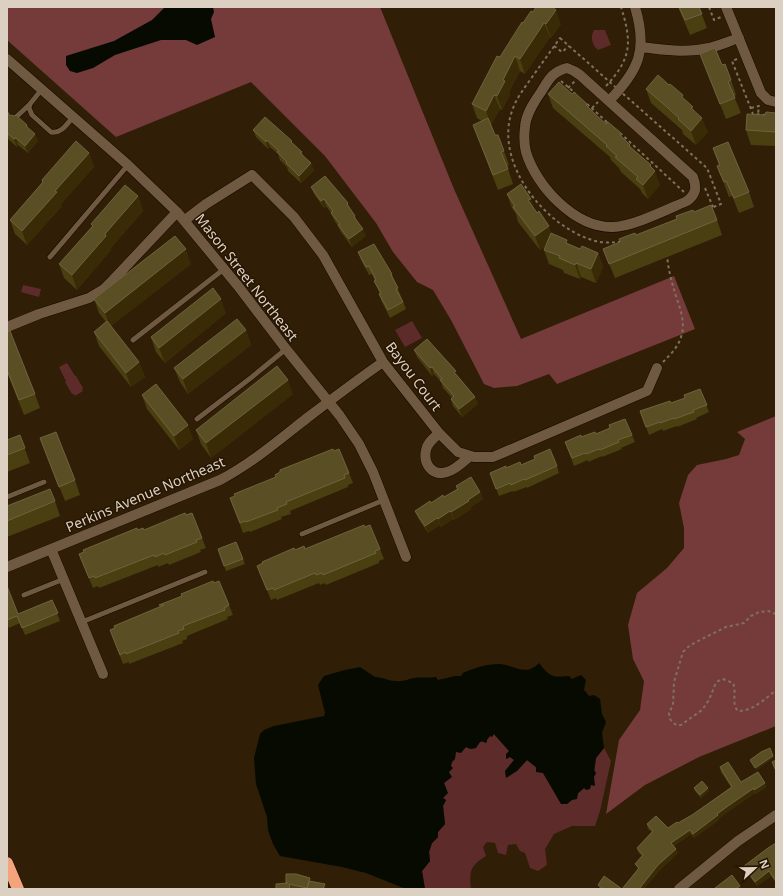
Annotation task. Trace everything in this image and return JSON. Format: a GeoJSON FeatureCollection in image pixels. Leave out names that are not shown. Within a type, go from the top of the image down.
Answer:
{"type":"FeatureCollection","features":[{"type":"Feature","properties":{"kind":"highway"},"geometry":{"type":"LineString","coordinates":[[7,863],[18,889]]}},
{"type":"Feature","properties":{"kind":"street"},"geometry":{"type":"LineString","coordinates":[[609,101],[636,67],[641,47],[640,28],[635,7]]}},
{"type":"Feature","properties":{"kind":"street"},"geometry":{"type":"LineString","coordinates":[[726,7],[761,93],[768,100],[776,102]]}},
{"type":"Feature","properties":{"kind":"street"},"geometry":{"type":"LineString","coordinates":[[641,47],[681,51],[696,50],[711,48],[739,38]]}},
{"type":"Feature","properties":{"kind":"street","name":"Mason Street Northeast"},"geometry":{"type":"LineString","coordinates":[[7,59],[128,165],[185,220],[340,416],[359,444],[384,500],[406,557]]}},
{"type":"Feature","properties":{"kind":"street"},"geometry":{"type":"LineString","coordinates":[[567,68],[574,71],[600,93],[694,177],[696,190],[693,196],[687,201],[639,220],[612,228],[592,224],[567,210],[546,190],[534,172],[525,147],[525,126],[528,114],[534,103],[553,74],[567,68]]}},
{"type":"Feature","properties":{"kind":"street","name":"Bayou Court"},"geometry":{"type":"LineString","coordinates":[[185,220],[206,204],[252,175],[294,217],[323,255],[383,362],[439,433],[458,452],[474,458],[493,457],[647,391],[657,368]]}},
{"type":"Feature","properties":{"kind":"street"},"geometry":{"type":"LineString","coordinates":[[7,327],[97,294],[113,280],[177,212]]}},
{"type":"Feature","properties":{"kind":"street","name":"Perkins Avenue Northeast"},"geometry":{"type":"LineString","coordinates":[[7,567],[220,480],[252,460],[328,401],[383,362]]}},
{"type":"Feature","properties":{"kind":"street"},"geometry":{"type":"LineString","coordinates":[[439,433],[429,443],[425,450],[426,462],[430,469],[438,473],[447,472],[461,464],[470,456]]}},
{"type":"Feature","properties":{"kind":"street"},"geometry":{"type":"LineString","coordinates":[[52,549],[103,674]]}},
{"type":"Feature","properties":{"kind":"street"},"geometry":{"type":"LineString","coordinates":[[679,889],[738,841],[776,815]]}},
{"type":"Feature","properties":{"kind":"lane"},"geometry":{"type":"LineString","coordinates":[[14,119],[30,104],[42,89]]}},
{"type":"Feature","properties":{"kind":"lane"},"geometry":{"type":"LineString","coordinates":[[30,104],[29,108],[32,115],[54,133],[61,130],[73,117]]}},
{"type":"Feature","properties":{"kind":"lane"},"geometry":{"type":"LineString","coordinates":[[50,257],[128,165]]}},
{"type":"Feature","properties":{"kind":"lane"},"geometry":{"type":"LineString","coordinates":[[133,340],[224,269]]}},
{"type":"Feature","properties":{"kind":"lane"},"geometry":{"type":"LineString","coordinates":[[197,419],[286,349]]}},
{"type":"Feature","properties":{"kind":"lane"},"geometry":{"type":"LineString","coordinates":[[7,497],[44,482]]}},
{"type":"Feature","properties":{"kind":"lane"},"geometry":{"type":"LineString","coordinates":[[302,534],[384,500]]}},
{"type":"Feature","properties":{"kind":"lane"},"geometry":{"type":"LineString","coordinates":[[82,622],[205,572]]}},
{"type":"Feature","properties":{"kind":"lane"},"geometry":{"type":"LineString","coordinates":[[24,595],[64,579]]}},
{"type":"Feature","properties":{"kind":"path"},"geometry":{"type":"LineString","coordinates":[[600,93],[618,73],[623,64],[628,48],[628,29],[621,7]]}},
{"type":"Feature","properties":{"kind":"path"},"geometry":{"type":"LineString","coordinates":[[709,7],[714,20]]}},
{"type":"Feature","properties":{"kind":"path"},"geometry":{"type":"LineString","coordinates":[[560,38],[569,46],[707,168],[721,204],[637,238],[623,242],[593,241],[576,234],[553,218],[539,205],[524,185],[514,164],[508,145],[510,116],[520,94],[560,38]]}},
{"type":"Feature","properties":{"kind":"path"},"geometry":{"type":"LineString","coordinates":[[554,46],[562,52],[569,46]]}},
{"type":"Feature","properties":{"kind":"path"},"geometry":{"type":"LineString","coordinates":[[732,61],[753,114],[770,115]]}},
{"type":"Feature","properties":{"kind":"path"},"geometry":{"type":"LineString","coordinates":[[553,74],[580,98]]}},
{"type":"Feature","properties":{"kind":"path"},"geometry":{"type":"LineString","coordinates":[[586,103],[609,124]]}},
{"type":"Feature","properties":{"kind":"path"},"geometry":{"type":"LineString","coordinates":[[751,108],[759,106],[758,114]]}},
{"type":"Feature","properties":{"kind":"path"},"geometry":{"type":"LineString","coordinates":[[615,129],[684,191],[687,201]]}},
{"type":"Feature","properties":{"kind":"path"},"geometry":{"type":"LineString","coordinates":[[705,187],[713,207]]}},
{"type":"Feature","properties":{"kind":"path"},"geometry":{"type":"LineString","coordinates":[[658,229],[660,236]]}},
{"type":"Feature","properties":{"kind":"path"},"geometry":{"type":"LineString","coordinates":[[657,368],[674,351],[681,337],[683,325],[682,315],[673,287],[667,255]]}},
{"type":"Feature","properties":{"kind":"path"},"geometry":{"type":"LineString","coordinates":[[776,614],[768,611],[759,612],[751,616],[744,623],[726,627],[688,647],[682,656],[674,682],[673,705],[669,713],[670,719],[673,723],[681,725],[702,710],[709,700],[715,684],[723,679],[733,683],[735,688],[735,706],[738,711],[742,711],[760,703],[776,690]]}},
{"type":"Feature","properties":{"kind":"shaded area"},"geometry":{"type":"Polygon","coordinates":[[[7,7],[380,7],[454,189],[521,339],[674,276],[695,329],[557,384],[549,374],[517,386],[494,388],[484,384],[451,320],[433,290],[417,282],[393,252],[376,223],[325,156],[251,82],[116,137],[7,40],[7,7]]]}},
{"type":"Feature","properties":{"kind":"shaded area"},"geometry":{"type":"Polygon","coordinates":[[[165,7],[213,7],[214,12],[211,19],[215,37],[197,45],[186,40],[161,40],[115,55],[93,68],[77,73],[70,71],[66,65],[66,56],[114,41],[152,20],[165,7]]]}},
{"type":"Feature","properties":{"kind":"shaded area"},"geometry":{"type":"Polygon","coordinates":[[[594,30],[605,30],[611,45],[598,50],[592,41],[594,30]]]}},
{"type":"Feature","properties":{"kind":"shaded area"},"geometry":{"type":"Polygon","coordinates":[[[23,285],[41,289],[39,297],[21,292],[23,285]]]}},
{"type":"Feature","properties":{"kind":"shaded area"},"geometry":{"type":"Polygon","coordinates":[[[412,321],[422,338],[405,347],[395,330],[412,321]]]}},
{"type":"Feature","properties":{"kind":"shaded area"},"geometry":{"type":"Polygon","coordinates":[[[67,363],[83,388],[83,391],[75,396],[72,394],[65,382],[66,381],[59,367],[67,363]]]}},
{"type":"Feature","properties":{"kind":"shaded area"},"geometry":{"type":"Polygon","coordinates":[[[776,416],[776,726],[699,757],[645,785],[606,814],[619,740],[640,710],[644,681],[633,659],[628,625],[637,593],[667,568],[684,548],[684,528],[679,503],[688,475],[697,465],[739,455],[745,439],[737,432],[776,416]]]}},
{"type":"Feature","properties":{"kind":"shaded area"},"geometry":{"type":"Polygon","coordinates":[[[539,663],[551,675],[559,677],[569,676],[572,679],[581,675],[586,680],[584,690],[589,696],[594,695],[600,699],[602,714],[606,722],[602,733],[604,748],[596,758],[594,770],[596,773],[594,777],[595,786],[591,785],[590,789],[586,790],[584,788],[578,793],[577,799],[572,800],[567,804],[561,804],[543,773],[536,772],[536,767],[527,760],[517,771],[506,778],[505,771],[514,760],[510,757],[506,759],[506,754],[509,751],[494,734],[492,737],[490,736],[487,742],[480,742],[476,748],[470,749],[466,747],[461,753],[456,752],[455,759],[451,766],[453,768],[449,772],[452,777],[444,783],[448,793],[443,798],[446,800],[443,806],[445,824],[438,832],[438,837],[432,843],[429,852],[430,861],[422,871],[425,889],[406,889],[366,873],[342,867],[280,856],[273,844],[268,830],[267,817],[256,784],[254,758],[260,734],[264,730],[274,726],[324,716],[325,713],[318,685],[324,676],[360,667],[375,677],[393,681],[436,677],[438,680],[461,676],[467,671],[489,665],[499,664],[525,670],[534,667],[539,663]]]}},
{"type":"Feature","properties":{"kind":"shaded area"},"geometry":{"type":"Polygon","coordinates":[[[494,734],[509,751],[506,759],[510,757],[514,760],[505,771],[517,771],[527,760],[543,773],[561,803],[567,804],[584,788],[591,785],[594,777],[596,758],[604,748],[611,761],[600,811],[595,826],[572,826],[554,834],[545,849],[547,865],[538,871],[530,868],[525,853],[520,851],[516,844],[508,845],[506,855],[498,853],[495,843],[487,842],[483,847],[486,856],[474,866],[472,870],[470,878],[471,889],[425,889],[422,871],[430,861],[429,852],[432,843],[438,837],[438,832],[445,824],[443,806],[446,800],[443,798],[445,787],[444,783],[456,751],[462,750],[466,747],[473,749],[480,742],[487,742],[486,740],[494,734]]]}},
{"type":"Feature","properties":{"kind":"building"},"geometry":{"type":"Polygon","coordinates":[[[536,7],[552,7],[556,10],[546,24],[544,23],[520,59],[515,56],[503,80],[505,81],[497,96],[494,95],[486,111],[472,104],[497,56],[500,57],[522,22],[523,23],[531,11],[533,12],[536,7]]]}},
{"type":"Feature","properties":{"kind":"building"},"geometry":{"type":"Polygon","coordinates":[[[679,7],[699,7],[702,14],[685,20],[679,7]]]}},
{"type":"Feature","properties":{"kind":"building"},"geometry":{"type":"Polygon","coordinates":[[[715,48],[722,65],[725,64],[731,80],[728,82],[735,98],[720,104],[700,54],[715,48]]]}},
{"type":"Feature","properties":{"kind":"building"},"geometry":{"type":"Polygon","coordinates":[[[658,75],[683,95],[682,97],[693,107],[691,108],[702,118],[691,131],[678,119],[679,118],[646,89],[658,75]]]}},
{"type":"Feature","properties":{"kind":"building"},"geometry":{"type":"Polygon","coordinates":[[[559,82],[572,94],[574,92],[606,124],[608,122],[621,133],[620,135],[630,145],[629,146],[651,165],[650,166],[655,171],[643,185],[636,179],[638,177],[615,157],[617,156],[606,146],[607,145],[548,94],[559,82]]]}},
{"type":"Feature","properties":{"kind":"building"},"geometry":{"type":"Polygon","coordinates":[[[7,110],[9,115],[16,115],[35,134],[25,146],[16,138],[14,139],[7,133],[7,110]]]}},
{"type":"Feature","properties":{"kind":"building"},"geometry":{"type":"Polygon","coordinates":[[[766,112],[776,113],[776,132],[746,130],[747,114],[765,115],[766,112]]]}},
{"type":"Feature","properties":{"kind":"building"},"geometry":{"type":"Polygon","coordinates":[[[265,117],[292,141],[291,142],[302,152],[300,153],[311,163],[299,176],[277,152],[279,151],[253,130],[265,117]]]}},
{"type":"Feature","properties":{"kind":"building"},"geometry":{"type":"Polygon","coordinates":[[[488,118],[495,135],[498,135],[504,151],[501,152],[508,169],[493,175],[473,125],[488,118]]]}},
{"type":"Feature","properties":{"kind":"building"},"geometry":{"type":"Polygon","coordinates":[[[76,141],[89,153],[22,231],[10,220],[76,141]]]}},
{"type":"Feature","properties":{"kind":"building"},"geometry":{"type":"Polygon","coordinates":[[[728,142],[749,192],[734,198],[726,181],[724,182],[719,171],[717,166],[720,165],[713,148],[728,142]]]}},
{"type":"Feature","properties":{"kind":"building"},"geometry":{"type":"Polygon","coordinates":[[[325,176],[348,203],[347,204],[355,216],[354,217],[363,229],[349,239],[331,213],[333,211],[324,199],[321,201],[311,187],[325,176]]]}},
{"type":"Feature","properties":{"kind":"building"},"geometry":{"type":"Polygon","coordinates":[[[521,184],[531,199],[528,200],[537,213],[539,211],[549,226],[535,236],[513,207],[515,206],[507,194],[521,184]]]}},
{"type":"Feature","properties":{"kind":"building"},"geometry":{"type":"Polygon","coordinates":[[[125,185],[138,196],[72,275],[59,264],[93,226],[91,224],[125,185]]]}},
{"type":"Feature","properties":{"kind":"building"},"geometry":{"type":"Polygon","coordinates":[[[711,205],[717,220],[609,264],[603,249],[620,242],[619,239],[635,233],[636,235],[677,219],[676,216],[693,210],[694,212],[711,205]]]}},
{"type":"Feature","properties":{"kind":"building"},"geometry":{"type":"Polygon","coordinates":[[[551,233],[567,240],[566,243],[580,249],[582,246],[598,253],[591,269],[576,263],[575,265],[559,258],[560,256],[544,250],[551,233]]]}},
{"type":"Feature","properties":{"kind":"building"},"geometry":{"type":"Polygon","coordinates":[[[175,236],[186,249],[105,313],[94,299],[175,236]]]}},
{"type":"Feature","properties":{"kind":"building"},"geometry":{"type":"Polygon","coordinates":[[[374,244],[392,274],[391,275],[398,288],[396,289],[403,302],[388,310],[379,294],[381,293],[374,281],[376,280],[369,266],[366,267],[358,252],[374,244]]]}},
{"type":"Feature","properties":{"kind":"building"},"geometry":{"type":"Polygon","coordinates":[[[213,288],[221,299],[159,348],[151,337],[213,288]]]}},
{"type":"Feature","properties":{"kind":"building"},"geometry":{"type":"Polygon","coordinates":[[[237,319],[246,330],[183,379],[174,368],[237,319]]]}},
{"type":"Feature","properties":{"kind":"building"},"geometry":{"type":"Polygon","coordinates":[[[107,321],[139,362],[126,373],[94,332],[107,321]]]}},
{"type":"Feature","properties":{"kind":"building"},"geometry":{"type":"Polygon","coordinates":[[[10,331],[35,394],[19,400],[7,370],[7,332],[10,331]]]}},
{"type":"Feature","properties":{"kind":"building"},"geometry":{"type":"Polygon","coordinates":[[[427,339],[456,371],[454,372],[475,397],[459,409],[451,399],[454,396],[440,380],[442,379],[414,350],[427,339]]]}},
{"type":"Feature","properties":{"kind":"building"},"geometry":{"type":"Polygon","coordinates":[[[277,366],[288,380],[206,443],[196,430],[277,366]]]}},
{"type":"Feature","properties":{"kind":"building"},"geometry":{"type":"Polygon","coordinates":[[[156,384],[188,425],[174,436],[142,395],[156,384]]]}},
{"type":"Feature","properties":{"kind":"building"},"geometry":{"type":"Polygon","coordinates":[[[700,389],[707,405],[693,410],[694,412],[646,427],[640,411],[670,401],[671,403],[685,398],[684,395],[700,389]]]}},
{"type":"Feature","properties":{"kind":"building"},"geometry":{"type":"Polygon","coordinates":[[[625,419],[632,435],[618,440],[619,442],[600,450],[585,453],[572,458],[565,442],[581,435],[581,437],[595,432],[596,434],[610,428],[609,425],[625,419]]]}},
{"type":"Feature","properties":{"kind":"building"},"geometry":{"type":"Polygon","coordinates":[[[56,432],[75,480],[59,487],[40,438],[56,432]]]}},
{"type":"Feature","properties":{"kind":"building"},"geometry":{"type":"Polygon","coordinates":[[[20,435],[25,448],[7,455],[7,440],[20,435]]]}},
{"type":"Feature","properties":{"kind":"building"},"geometry":{"type":"Polygon","coordinates":[[[333,449],[334,451],[339,449],[349,473],[344,475],[345,478],[286,502],[287,504],[277,508],[278,510],[240,523],[230,498],[235,496],[234,494],[276,477],[275,475],[280,472],[280,470],[333,449]]]}},
{"type":"Feature","properties":{"kind":"building"},"geometry":{"type":"Polygon","coordinates":[[[550,449],[557,466],[525,480],[524,479],[511,485],[510,483],[496,489],[490,473],[520,462],[521,465],[535,459],[534,456],[550,449]]]}},
{"type":"Feature","properties":{"kind":"building"},"geometry":{"type":"Polygon","coordinates":[[[471,477],[480,492],[468,500],[469,501],[425,526],[415,511],[430,501],[431,503],[443,495],[444,497],[458,489],[456,486],[471,477]]]}},
{"type":"Feature","properties":{"kind":"building"},"geometry":{"type":"Polygon","coordinates":[[[50,489],[55,501],[7,521],[7,506],[50,489]]]}},
{"type":"Feature","properties":{"kind":"building"},"geometry":{"type":"Polygon","coordinates":[[[185,513],[186,515],[192,513],[202,538],[196,540],[197,542],[165,555],[164,553],[155,557],[154,555],[95,578],[94,576],[89,578],[79,554],[84,552],[83,550],[137,528],[138,530],[143,528],[144,530],[185,513]]]}},
{"type":"Feature","properties":{"kind":"building"},"geometry":{"type":"Polygon","coordinates":[[[364,525],[365,527],[370,525],[380,549],[375,551],[376,553],[323,575],[322,573],[316,575],[315,573],[274,590],[273,588],[267,590],[257,566],[263,563],[262,562],[294,548],[295,550],[304,546],[305,549],[364,525]]]}},
{"type":"Feature","properties":{"kind":"building"},"geometry":{"type":"Polygon","coordinates":[[[236,542],[243,559],[224,566],[218,549],[236,542]]]}},
{"type":"Feature","properties":{"kind":"building"},"geometry":{"type":"Polygon","coordinates":[[[213,581],[214,583],[219,581],[229,605],[224,608],[225,610],[183,626],[184,629],[178,631],[179,633],[120,655],[110,630],[115,628],[114,626],[164,605],[159,605],[213,581]]]}},
{"type":"Feature","properties":{"kind":"building"},"geometry":{"type":"Polygon","coordinates":[[[7,586],[18,614],[52,600],[58,613],[22,628],[17,616],[7,620],[7,586]]]}},
{"type":"Feature","properties":{"kind":"building"},"geometry":{"type":"Polygon","coordinates":[[[770,748],[773,756],[755,768],[750,760],[761,752],[770,748]]]}},
{"type":"Feature","properties":{"kind":"building"},"geometry":{"type":"Polygon","coordinates":[[[776,760],[776,771],[772,762],[776,760]]]}},
{"type":"Feature","properties":{"kind":"building"},"geometry":{"type":"Polygon","coordinates":[[[728,762],[741,782],[758,772],[765,783],[754,790],[754,788],[728,806],[693,834],[690,830],[671,843],[676,849],[658,865],[639,889],[622,889],[639,868],[635,864],[643,855],[637,848],[653,831],[647,824],[656,816],[668,828],[692,815],[732,787],[720,767],[728,762]]]}},
{"type":"Feature","properties":{"kind":"building"},"geometry":{"type":"Polygon","coordinates":[[[702,781],[708,788],[700,795],[694,788],[702,781]]]}},
{"type":"Feature","properties":{"kind":"building"},"geometry":{"type":"Polygon","coordinates":[[[776,843],[776,881],[769,871],[755,882],[744,866],[776,843]]]}},
{"type":"Feature","properties":{"kind":"building"},"geometry":{"type":"Polygon","coordinates":[[[286,874],[296,874],[310,878],[307,888],[289,884],[290,889],[276,889],[276,884],[288,883],[286,883],[286,874]]]}},
{"type":"Feature","properties":{"kind":"building"},"geometry":{"type":"Polygon","coordinates":[[[732,875],[740,886],[735,889],[715,888],[732,875]]]}},
{"type":"Feature","properties":{"kind":"building"},"geometry":{"type":"Polygon","coordinates":[[[604,876],[622,889],[602,889],[598,885],[604,876]]]}},
{"type":"Feature","properties":{"kind":"building"},"geometry":{"type":"Polygon","coordinates":[[[309,881],[325,884],[323,889],[307,889],[309,881]]]}}]}
